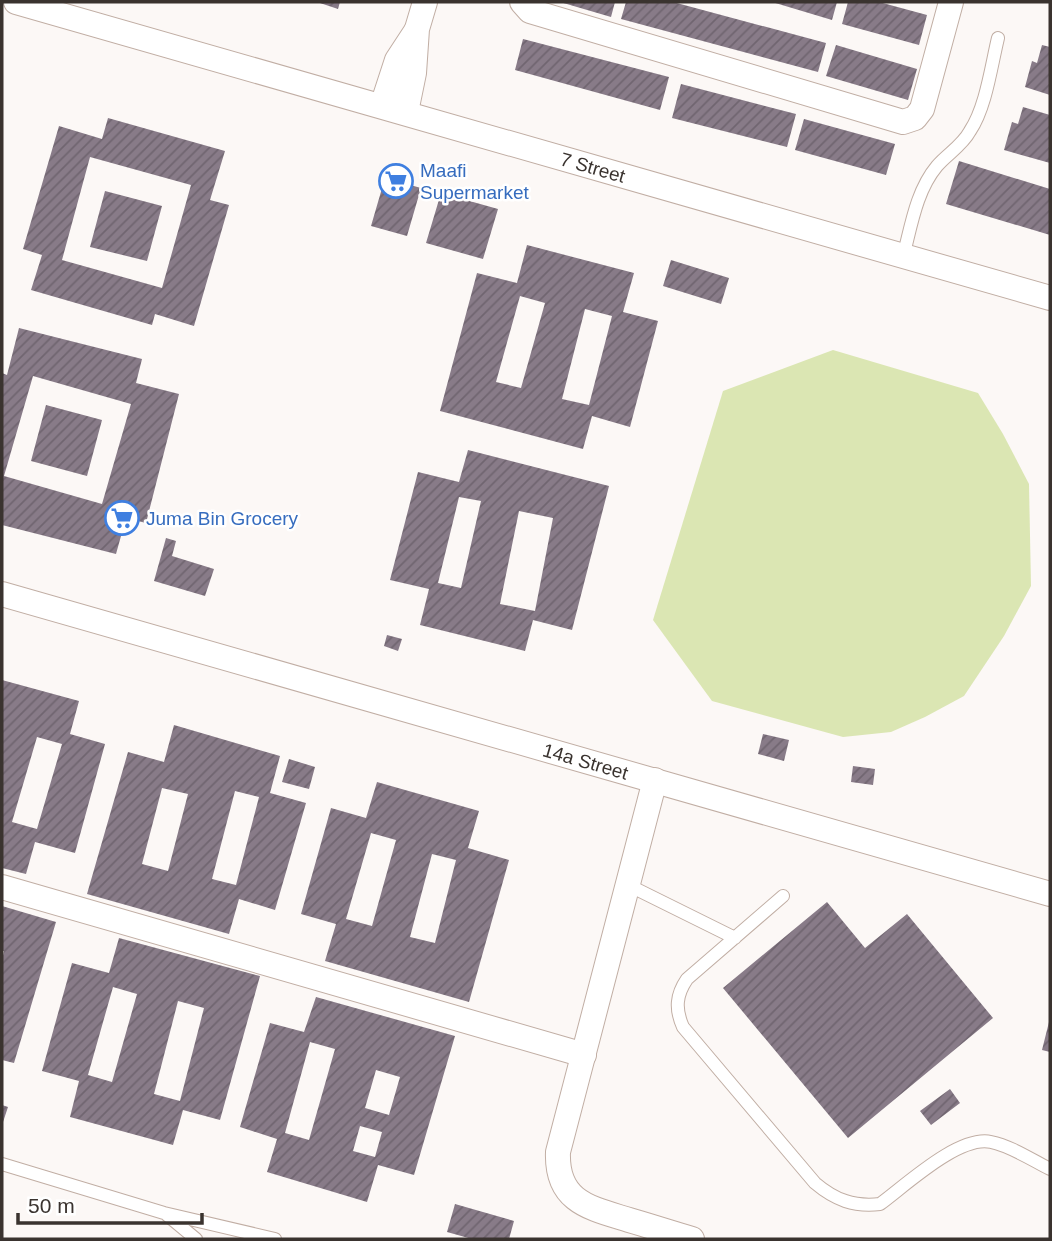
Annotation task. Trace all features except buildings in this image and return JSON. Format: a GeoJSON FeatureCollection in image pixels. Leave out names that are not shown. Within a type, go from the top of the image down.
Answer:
{"type":"FeatureCollection","features":[{"type":"Feature","properties":{"kind":"street","name":"7 Street"},"geometry":{"type":"LineString","coordinates":[[16,2],[1050,298]]}},
{"type":"Feature","properties":{"kind":"street"},"geometry":{"type":"LineString","coordinates":[[406,112],[414,74],[417,29],[425,2]]}},
{"type":"Feature","properties":{"kind":"street"},"geometry":{"type":"LineString","coordinates":[[522,2],[530,11],[903,122],[915,118],[922,109],[951,2]]}},
{"type":"Feature","properties":{"kind":"street"},"geometry":{"type":"LineString","coordinates":[[382,106],[397,60],[417,29]]}},
{"type":"Feature","properties":{"kind":"street","name":"14a Street"},"geometry":{"type":"LineString","coordinates":[[2,594],[1050,894]]}},
{"type":"Feature","properties":{"kind":"street"},"geometry":{"type":"LineString","coordinates":[[655,780],[558,1152],[559,1175],[571,1195],[591,1208],[692,1239]]}},
{"type":"Feature","properties":{"kind":"street"},"geometry":{"type":"LineString","coordinates":[[2,887],[584,1055]]}},
{"type":"Feature","properties":{"kind":"lane"},"geometry":{"type":"LineString","coordinates":[[903,257],[927,180],[975,123],[998,38]]}},
{"type":"Feature","properties":{"kind":"lane"},"geometry":{"type":"LineString","coordinates":[[628,885],[735,938]]}},
{"type":"Feature","properties":{"kind":"lane"},"geometry":{"type":"LineString","coordinates":[[783,896],[687,979],[678,999],[679,1018],[815,1183],[826,1193],[852,1204],[880,1204],[953,1150],[981,1140],[1000,1144],[1050,1169]]}},
{"type":"Feature","properties":{"kind":"lane"},"geometry":{"type":"LineString","coordinates":[[2,1164],[164,1213],[275,1239]]}},
{"type":"Feature","properties":{"kind":"lane"},"geometry":{"type":"LineString","coordinates":[[164,1213],[196,1239]]}},
{"type":"Feature","properties":{"kind":"green space"},"geometry":{"type":"Polygon","coordinates":[[[833,350],[978,393],[1029,484],[1031,586],[1004,636],[964,696],[891,732],[843,737],[712,701],[653,620],[723,391],[833,350]]]}},
{"type":"Feature","properties":{"kind":"place","name":"Maafi Supermarket"},"geometry":{"type":"Point","coordinates":[396,181]}},
{"type":"Feature","properties":{"kind":"place","name":"Juma Bin Grocery"},"geometry":{"type":"Point","coordinates":[122,518]}}]}
